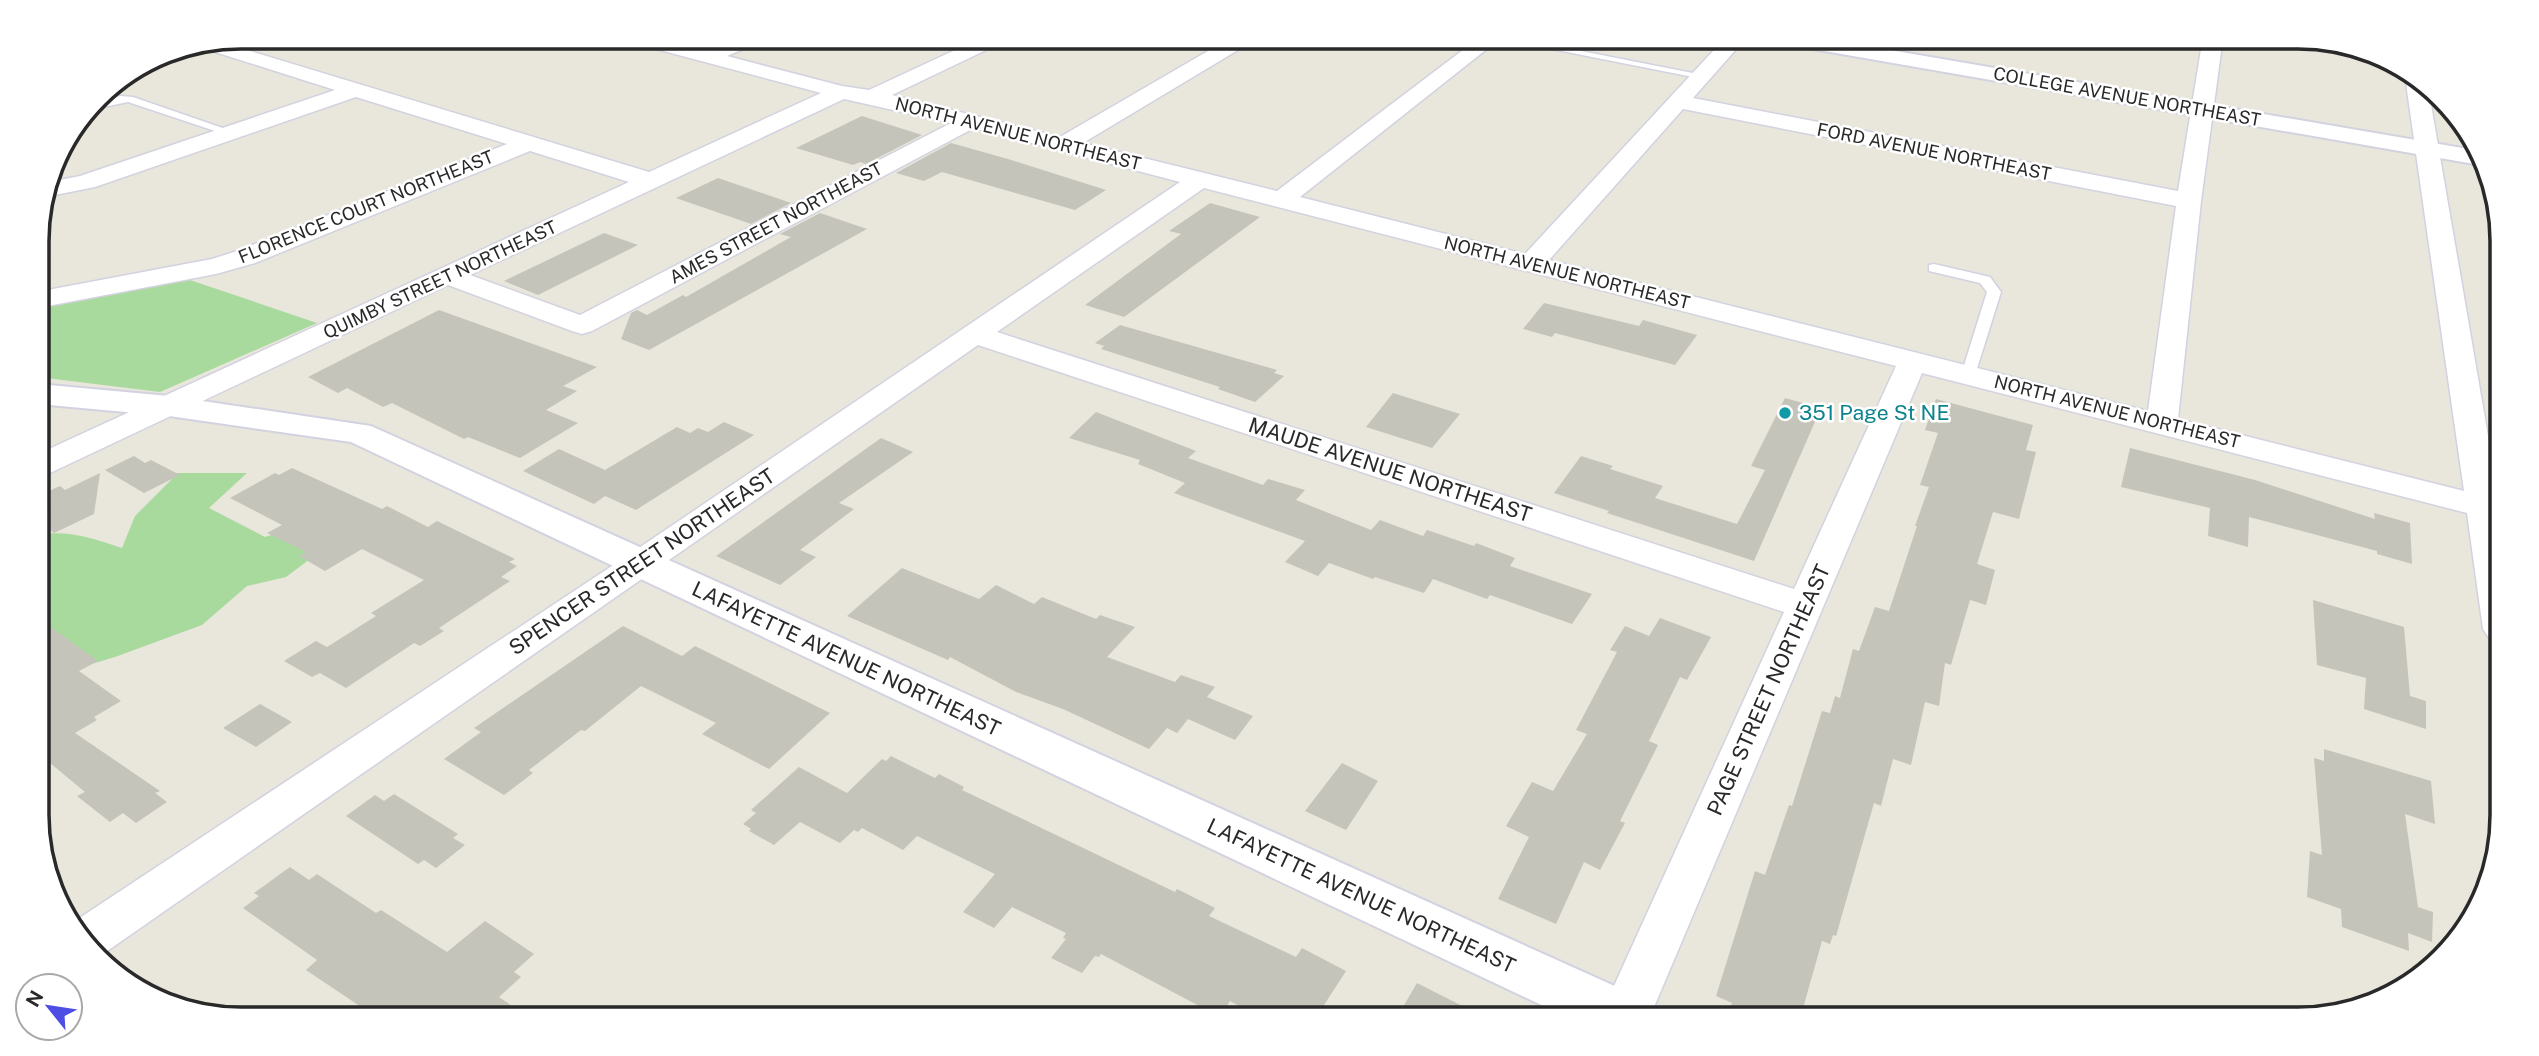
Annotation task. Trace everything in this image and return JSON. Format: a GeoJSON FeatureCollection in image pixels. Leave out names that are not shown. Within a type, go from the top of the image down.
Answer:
{"type":"FeatureCollection","features":[{"type":"Feature","properties":{"kind":"street","name":"NORTH AVENUE NORTHEAST"},"geometry":{"type":"LineString","coordinates":[[680,49],[841,92],[971,121],[2490,508]]}},
{"type":"Feature","properties":{"kind":"street"},"geometry":{"type":"LineString","coordinates":[[708,56],[725,49]]}},
{"type":"Feature","properties":{"kind":"street"},"geometry":{"type":"LineString","coordinates":[[872,97],[973,49]]}},
{"type":"Feature","properties":{"kind":"street"},"geometry":{"type":"LineString","coordinates":[[1063,145],[1226,49]]}},
{"type":"Feature","properties":{"kind":"street"},"geometry":{"type":"LineString","coordinates":[[1281,200],[1478,49]]}},
{"type":"Feature","properties":{"kind":"street"},"geometry":{"type":"LineString","coordinates":[[1531,264],[1727,49]]}},
{"type":"Feature","properties":{"kind":"street","name":"COLLEGE AVENUE NORTHEAST"},"geometry":{"type":"LineString","coordinates":[[1848,49],[2470,157]]}},
{"type":"Feature","properties":{"kind":"street"},"geometry":{"type":"LineString","coordinates":[[2162,424],[2189,201],[2211,49]]}},
{"type":"Feature","properties":{"kind":"street"},"geometry":{"type":"LineString","coordinates":[[226,50],[652,181]]}},
{"type":"Feature","properties":{"kind":"street"},"geometry":{"type":"LineString","coordinates":[[57,188],[86,182],[357,90]]}},
{"type":"Feature","properties":{"kind":"street","name":"QUIMBY STREET NORTHEAST"},"geometry":{"type":"LineString","coordinates":[[49,461],[841,92]]}},
{"type":"Feature","properties":{"kind":"street"},"geometry":{"type":"LineString","coordinates":[[2418,92],[2426,149],[2490,498]]}},
{"type":"Feature","properties":{"kind":"street","name":"FORD AVENUE NORTHEAST"},"geometry":{"type":"LineString","coordinates":[[1680,102],[2189,201]]}},
{"type":"Feature","properties":{"kind":"street","name":"AMES STREET NORTHEAST"},"geometry":{"type":"LineString","coordinates":[[448,276],[582,325],[971,121]]}},
{"type":"Feature","properties":{"kind":"street","name":"FLORENCE COURT NORTHEAST"},"geometry":{"type":"LineString","coordinates":[[49,298],[216,266],[246,257],[529,142]]}},
{"type":"Feature","properties":{"kind":"street","name":"SPENCER STREET NORTHEAST"},"geometry":{"type":"LineString","coordinates":[[92,935],[640,564],[1199,180]]}},
{"type":"Feature","properties":{"kind":"street","name":"MAUDE AVENUE NORTHEAST"},"geometry":{"type":"LineString","coordinates":[[974,334],[1805,606]]}},
{"type":"Feature","properties":{"kind":"street","name":"PAGE STREET NORTHEAST"},"geometry":{"type":"LineString","coordinates":[[1631,1007],[1913,360]]}},
{"type":"Feature","properties":{"kind":"street","name":"LAFAYETTE AVENUE NORTHEAST"},"geometry":{"type":"LineString","coordinates":[[49,395],[169,405],[359,433],[1602,1007]]}},
{"type":"Feature","properties":{"kind":"lane"},"geometry":{"type":"LineString","coordinates":[[1558,49],[1703,76]]}},
{"type":"Feature","properties":{"kind":"lane"},"geometry":{"type":"LineString","coordinates":[[109,102],[129,99],[231,133]]}},
{"type":"Feature","properties":{"kind":"lane"},"geometry":{"type":"LineString","coordinates":[[1934,268],[1985,280],[1994,292],[1969,374]]}},
{"type":"Feature","properties":{"kind":"green space"},"geometry":{"type":"Polygon","coordinates":[[[184,278],[317,323],[160,392],[49,378],[49,306],[184,278]]]}},
{"type":"Feature","properties":{"kind":"green space"},"geometry":{"type":"Polygon","coordinates":[[[178,473],[247,473],[209,508],[265,537],[344,511],[366,517],[286,577],[247,586],[202,625],[115,657],[49,677],[49,533],[91,538],[122,548],[135,516],[178,473]]]}},
{"type":"Feature","properties":{"kind":"building"},"geometry":{"type":"Polygon","coordinates":[[[862,116],[922,135],[866,164],[860,162],[853,165],[796,148],[862,116]]]}},
{"type":"Feature","properties":{"kind":"building"},"geometry":{"type":"Polygon","coordinates":[[[951,143],[1106,190],[1075,210],[942,172],[924,181],[896,173],[951,143]]]}},
{"type":"Feature","properties":{"kind":"building"},"geometry":{"type":"Polygon","coordinates":[[[718,178],[791,203],[751,224],[676,198],[718,178]]]}},
{"type":"Feature","properties":{"kind":"building"},"geometry":{"type":"Polygon","coordinates":[[[1210,203],[1260,217],[1124,317],[1085,305],[1181,234],[1169,231],[1210,203]]]}},
{"type":"Feature","properties":{"kind":"building"},"geometry":{"type":"Polygon","coordinates":[[[820,213],[867,229],[649,350],[621,339],[631,313],[637,310],[647,315],[683,295],[686,297],[791,237],[780,234],[820,213]]]}},
{"type":"Feature","properties":{"kind":"building"},"geometry":{"type":"Polygon","coordinates":[[[604,233],[638,245],[538,295],[504,281],[604,233]]]}},
{"type":"Feature","properties":{"kind":"building"},"geometry":{"type":"Polygon","coordinates":[[[1544,303],[1639,326],[1643,320],[1697,335],[1675,365],[1555,333],[1552,337],[1523,329],[1544,303]]]}},
{"type":"Feature","properties":{"kind":"building"},"geometry":{"type":"Polygon","coordinates":[[[439,310],[597,367],[563,386],[577,391],[546,410],[578,423],[520,458],[468,437],[464,439],[392,403],[383,407],[347,388],[338,393],[308,377],[439,310]]]}},
{"type":"Feature","properties":{"kind":"building"},"geometry":{"type":"Polygon","coordinates":[[[1120,325],[1277,370],[1274,373],[1284,376],[1255,402],[1218,389],[1220,387],[1101,349],[1104,346],[1095,343],[1120,325]]]}},
{"type":"Feature","properties":{"kind":"building"},"geometry":{"type":"Polygon","coordinates":[[[1393,393],[1460,414],[1432,448],[1366,427],[1393,393]]]}},
{"type":"Feature","properties":{"kind":"building"},"geometry":{"type":"Polygon","coordinates":[[[1785,398],[1821,408],[1754,561],[1554,493],[1581,456],[1613,466],[1610,469],[1663,486],[1655,498],[1737,524],[1765,470],[1751,466],[1785,398]]]}},
{"type":"Feature","properties":{"kind":"building"},"geometry":{"type":"Polygon","coordinates":[[[1936,399],[2033,425],[2026,450],[2036,452],[2019,519],[1993,512],[1977,564],[1995,570],[1986,605],[1970,600],[1951,665],[1945,663],[1939,706],[1925,702],[1911,765],[1893,759],[1881,806],[1874,803],[1836,936],[1833,935],[1830,944],[1822,941],[1803,1007],[1731,1007],[1732,1003],[1716,996],[1755,871],[1765,875],[1789,805],[1792,806],[1822,711],[1830,713],[1835,696],[1840,698],[1853,649],[1859,651],[1875,607],[1889,611],[1929,487],[1920,485],[1938,433],[1925,430],[1936,399]]]}},
{"type":"Feature","properties":{"kind":"building"},"geometry":{"type":"Polygon","coordinates":[[[1096,412],[1196,451],[1188,458],[1263,485],[1268,479],[1305,490],[1296,500],[1371,530],[1380,520],[1423,536],[1427,530],[1474,546],[1476,543],[1515,558],[1510,566],[1592,594],[1572,624],[1490,595],[1487,599],[1433,579],[1424,593],[1329,563],[1318,576],[1285,562],[1305,541],[1174,493],[1185,483],[1138,464],[1140,460],[1069,438],[1096,412]]]}},
{"type":"Feature","properties":{"kind":"building"},"geometry":{"type":"Polygon","coordinates":[[[724,422],[754,435],[636,510],[605,496],[594,504],[523,471],[559,449],[605,470],[677,427],[690,433],[698,428],[708,432],[724,422]]]}},
{"type":"Feature","properties":{"kind":"building"},"geometry":{"type":"Polygon","coordinates":[[[881,438],[913,452],[839,503],[854,509],[800,550],[816,557],[780,585],[716,556],[881,438]]]}},
{"type":"Feature","properties":{"kind":"building"},"geometry":{"type":"Polygon","coordinates":[[[2130,448],[2255,480],[2375,519],[2374,513],[2410,523],[2412,564],[2377,554],[2377,551],[2249,517],[2248,547],[2208,536],[2210,508],[2121,487],[2130,448]]]}},
{"type":"Feature","properties":{"kind":"building"},"geometry":{"type":"Polygon","coordinates":[[[134,456],[145,463],[151,460],[180,475],[144,493],[105,470],[134,456]]]}},
{"type":"Feature","properties":{"kind":"building"},"geometry":{"type":"Polygon","coordinates":[[[292,468],[382,509],[387,506],[428,527],[437,521],[515,559],[509,562],[517,566],[501,577],[510,581],[439,628],[444,631],[420,646],[414,643],[346,688],[320,673],[312,677],[284,661],[316,641],[327,647],[376,616],[371,613],[424,580],[362,549],[325,571],[299,556],[306,552],[267,533],[282,525],[230,498],[275,473],[279,475],[292,468]]]}},
{"type":"Feature","properties":{"kind":"building"},"geometry":{"type":"Polygon","coordinates":[[[100,473],[94,514],[54,533],[49,529],[49,491],[60,486],[65,490],[100,473]]]}},
{"type":"Feature","properties":{"kind":"building"},"geometry":{"type":"Polygon","coordinates":[[[902,568],[979,599],[996,585],[1034,604],[1042,597],[1096,619],[1100,615],[1135,627],[1107,657],[1175,682],[1181,675],[1215,687],[1207,697],[1253,716],[1235,740],[1188,719],[1177,733],[1167,728],[1149,749],[1063,709],[1016,692],[950,657],[948,660],[847,616],[902,568]]]}},
{"type":"Feature","properties":{"kind":"building"},"geometry":{"type":"Polygon","coordinates":[[[2313,600],[2404,627],[2410,696],[2426,701],[2426,729],[2364,709],[2366,678],[2317,665],[2313,600]]]}},
{"type":"Feature","properties":{"kind":"building"},"geometry":{"type":"Polygon","coordinates":[[[1660,618],[1711,637],[1687,680],[1680,677],[1649,741],[1658,745],[1620,821],[1625,823],[1600,870],[1584,862],[1556,924],[1498,899],[1529,837],[1506,826],[1532,782],[1553,791],[1587,734],[1576,730],[1617,652],[1610,650],[1625,626],[1649,636],[1660,618]]]}},
{"type":"Feature","properties":{"kind":"building"},"geometry":{"type":"Polygon","coordinates":[[[49,626],[98,661],[79,671],[121,701],[94,717],[97,720],[75,733],[160,791],[155,793],[167,802],[136,823],[123,813],[110,822],[77,796],[85,792],[49,762],[49,626]]]}},
{"type":"Feature","properties":{"kind":"building"},"geometry":{"type":"Polygon","coordinates":[[[623,626],[682,656],[695,646],[830,713],[769,769],[702,734],[716,723],[641,686],[585,731],[581,730],[529,770],[533,773],[504,795],[444,759],[481,732],[474,728],[623,626]]]}},
{"type":"Feature","properties":{"kind":"building"},"geometry":{"type":"Polygon","coordinates":[[[260,704],[292,722],[256,747],[223,728],[260,704]]]}},
{"type":"Feature","properties":{"kind":"building"},"geometry":{"type":"Polygon","coordinates":[[[2324,749],[2431,781],[2435,824],[2405,814],[2418,907],[2433,912],[2432,942],[2408,933],[2409,951],[2342,927],[2341,909],[2307,897],[2310,851],[2322,855],[2314,758],[2324,761],[2324,749]]]}},
{"type":"Feature","properties":{"kind":"building"},"geometry":{"type":"Polygon","coordinates":[[[891,756],[935,778],[939,774],[964,787],[962,790],[1175,892],[1177,889],[1215,908],[1209,916],[1296,957],[1302,948],[1346,971],[1323,1007],[1241,1007],[1230,1001],[1226,1007],[1201,1007],[1101,954],[1099,957],[1095,956],[1082,973],[1051,958],[1066,939],[1063,938],[1066,933],[1012,907],[994,928],[963,912],[995,874],[917,836],[903,850],[862,828],[858,832],[854,830],[840,843],[800,822],[774,845],[749,831],[751,829],[743,824],[756,813],[751,810],[799,767],[847,793],[882,759],[886,761],[891,756]]]}},
{"type":"Feature","properties":{"kind":"building"},"geometry":{"type":"Polygon","coordinates":[[[1342,763],[1378,781],[1346,830],[1305,811],[1342,763]]]}},
{"type":"Feature","properties":{"kind":"building"},"geometry":{"type":"Polygon","coordinates":[[[394,794],[458,834],[453,838],[465,845],[436,868],[424,860],[418,864],[346,816],[375,795],[384,801],[394,794]]]}},
{"type":"Feature","properties":{"kind":"building"},"geometry":{"type":"Polygon","coordinates":[[[290,867],[309,880],[317,874],[376,913],[381,910],[447,952],[485,921],[534,954],[514,972],[521,977],[499,997],[514,1007],[361,1007],[306,970],[317,960],[243,908],[259,896],[254,893],[290,867]]]}},
{"type":"Feature","properties":{"kind":"building"},"geometry":{"type":"Polygon","coordinates":[[[1417,983],[1464,1007],[1403,1007],[1417,983]]]}},
{"type":"Feature","properties":{"kind":"place","name":"351 Page St NE"},"geometry":{"type":"Point","coordinates":[1785,413]}}]}
